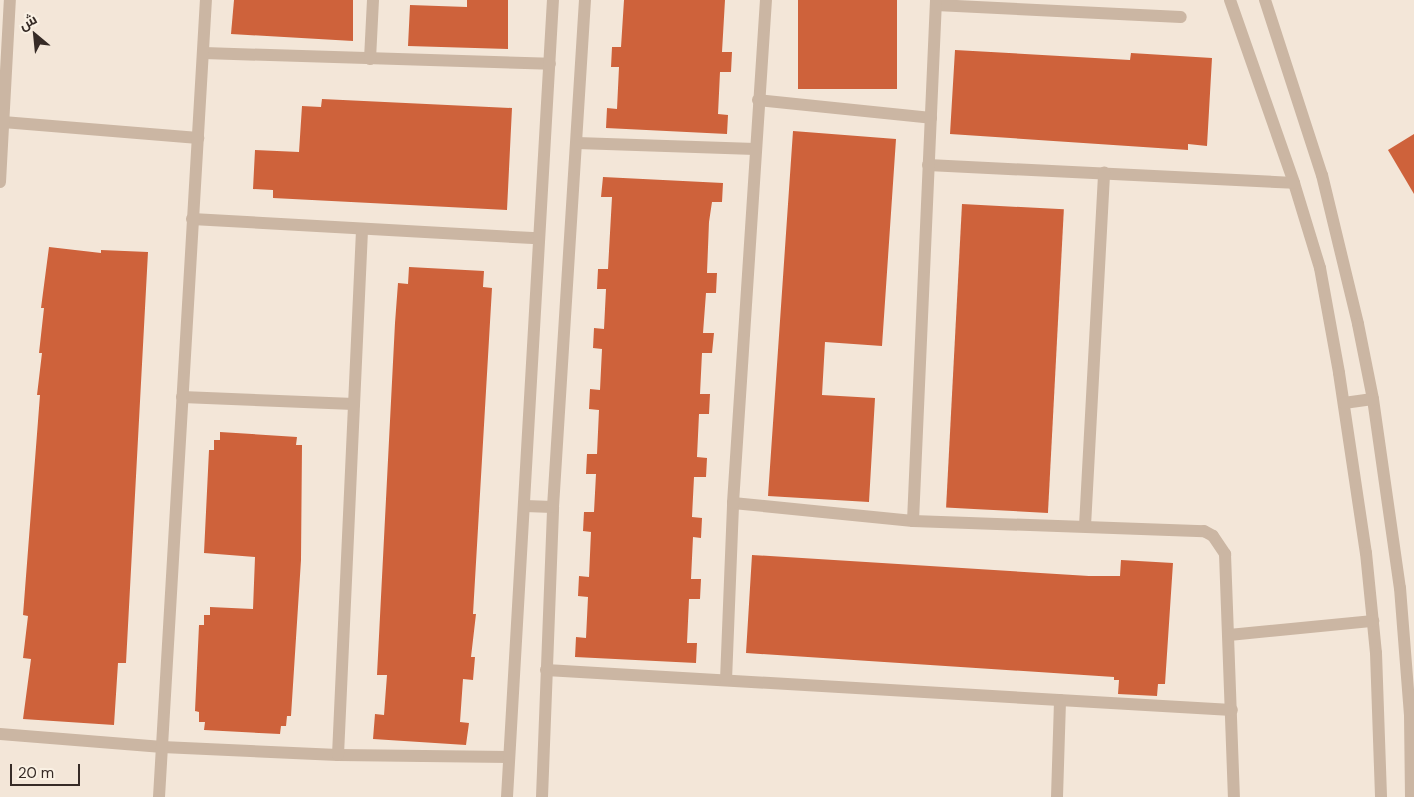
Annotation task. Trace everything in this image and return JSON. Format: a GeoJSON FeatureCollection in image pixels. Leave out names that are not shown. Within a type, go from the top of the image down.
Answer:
{"type":"FeatureCollection","features":[{"type":"Feature","properties":{"kind":"street"},"geometry":{"type":"LineString","coordinates":[[0,182],[10,0]]}},
{"type":"Feature","properties":{"kind":"street"},"geometry":{"type":"LineString","coordinates":[[159,797],[206,0]]}},
{"type":"Feature","properties":{"kind":"street"},"geometry":{"type":"LineString","coordinates":[[370,59],[373,0]]}},
{"type":"Feature","properties":{"kind":"street"},"geometry":{"type":"LineString","coordinates":[[507,797],[525,506],[537,238],[553,0]]}},
{"type":"Feature","properties":{"kind":"street"},"geometry":{"type":"LineString","coordinates":[[542,797],[552,507],[585,0]]}},
{"type":"Feature","properties":{"kind":"street"},"geometry":{"type":"LineString","coordinates":[[726,680],[733,503],[766,0]]}},
{"type":"Feature","properties":{"kind":"street"},"geometry":{"type":"LineString","coordinates":[[1230,0],[1294,183],[1320,268],[1344,403],[1373,621],[1381,797]]}},
{"type":"Feature","properties":{"kind":"street"},"geometry":{"type":"LineString","coordinates":[[1264,0],[1322,175],[1350,286],[1373,399],[1400,588],[1410,715],[1411,797]]}},
{"type":"Feature","properties":{"kind":"street"},"geometry":{"type":"LineString","coordinates":[[913,521],[936,3],[1181,17]]}},
{"type":"Feature","properties":{"kind":"street"},"geometry":{"type":"LineString","coordinates":[[204,53],[550,64]]}},
{"type":"Feature","properties":{"kind":"street"},"geometry":{"type":"LineString","coordinates":[[758,100],[931,118]]}},
{"type":"Feature","properties":{"kind":"street"},"geometry":{"type":"LineString","coordinates":[[3,122],[198,138]]}},
{"type":"Feature","properties":{"kind":"street"},"geometry":{"type":"LineString","coordinates":[[577,143],[755,149]]}},
{"type":"Feature","properties":{"kind":"street"},"geometry":{"type":"LineString","coordinates":[[928,165],[1294,183]]}},
{"type":"Feature","properties":{"kind":"street"},"geometry":{"type":"LineString","coordinates":[[1085,526],[1104,173]]}},
{"type":"Feature","properties":{"kind":"street"},"geometry":{"type":"LineString","coordinates":[[192,218],[362,230],[537,238]]}},
{"type":"Feature","properties":{"kind":"street"},"geometry":{"type":"LineString","coordinates":[[338,756],[362,230]]}},
{"type":"Feature","properties":{"kind":"street"},"geometry":{"type":"LineString","coordinates":[[182,397],[354,404]]}},
{"type":"Feature","properties":{"kind":"street"},"geometry":{"type":"LineString","coordinates":[[1344,403],[1373,399]]}},
{"type":"Feature","properties":{"kind":"street"},"geometry":{"type":"LineString","coordinates":[[733,503],[913,521],[1194,529],[1213,536],[1225,554],[1234,797]]}},
{"type":"Feature","properties":{"kind":"street"},"geometry":{"type":"LineString","coordinates":[[525,506],[552,507]]}},
{"type":"Feature","properties":{"kind":"street"},"geometry":{"type":"LineString","coordinates":[[1229,635],[1373,621]]}},
{"type":"Feature","properties":{"kind":"street"},"geometry":{"type":"LineString","coordinates":[[546,670],[1232,710]]}},
{"type":"Feature","properties":{"kind":"street"},"geometry":{"type":"LineString","coordinates":[[1056,797],[1060,700]]}},
{"type":"Feature","properties":{"kind":"street"},"geometry":{"type":"LineString","coordinates":[[0,734],[162,747],[338,756],[509,757]]}},
{"type":"Feature","properties":{"kind":"building"},"geometry":{"type":"Polygon","coordinates":[[[234,0],[353,0],[353,41],[231,34],[234,0]]]}},
{"type":"Feature","properties":{"kind":"building"},"geometry":{"type":"Polygon","coordinates":[[[467,0],[508,0],[508,49],[408,46],[410,5],[467,7],[467,0]]]}},
{"type":"Feature","properties":{"kind":"building"},"geometry":{"type":"Polygon","coordinates":[[[624,0],[725,0],[722,52],[732,52],[731,72],[720,72],[718,114],[728,115],[727,134],[606,128],[607,108],[617,109],[619,67],[611,67],[612,47],[621,47],[624,0]]]}},
{"type":"Feature","properties":{"kind":"building"},"geometry":{"type":"Polygon","coordinates":[[[798,0],[897,0],[897,89],[798,89],[798,0]]]}},
{"type":"Feature","properties":{"kind":"building"},"geometry":{"type":"Polygon","coordinates":[[[955,50],[1130,60],[1131,53],[1212,58],[1207,146],[1188,144],[1188,150],[950,134],[955,50]]]}},
{"type":"Feature","properties":{"kind":"building"},"geometry":{"type":"Polygon","coordinates":[[[322,99],[512,108],[507,210],[273,198],[273,190],[253,189],[255,150],[299,152],[302,106],[321,107],[322,99]]]}},
{"type":"Feature","properties":{"kind":"building"},"geometry":{"type":"Polygon","coordinates":[[[793,131],[896,139],[882,346],[825,342],[822,395],[875,398],[869,502],[768,496],[793,131]]]}},
{"type":"Feature","properties":{"kind":"building"},"geometry":{"type":"Polygon","coordinates":[[[1414,134],[1414,194],[1388,150],[1414,134]]]}},
{"type":"Feature","properties":{"kind":"building"},"geometry":{"type":"Polygon","coordinates":[[[603,177],[723,183],[722,202],[712,202],[709,222],[707,273],[717,273],[716,293],[706,293],[703,333],[714,333],[712,353],[702,353],[700,394],[710,394],[709,414],[699,414],[697,457],[707,458],[706,477],[694,477],[692,517],[702,518],[701,538],[693,537],[691,579],[701,579],[700,599],[689,599],[687,643],[697,643],[696,663],[575,657],[576,637],[586,638],[588,597],[578,596],[579,576],[589,577],[591,532],[583,531],[584,512],[594,512],[596,474],[586,474],[587,454],[597,454],[599,410],[589,409],[590,389],[600,390],[602,349],[593,348],[594,328],[604,329],[606,289],[597,289],[598,269],[608,269],[612,197],[601,197],[603,177]]]}},
{"type":"Feature","properties":{"kind":"building"},"geometry":{"type":"Polygon","coordinates":[[[962,204],[1064,209],[1048,513],[946,508],[962,204]]]}},
{"type":"Feature","properties":{"kind":"building"},"geometry":{"type":"Polygon","coordinates":[[[49,247],[101,253],[101,250],[148,252],[126,663],[118,663],[114,725],[23,719],[31,659],[23,658],[28,616],[23,615],[40,395],[37,395],[42,353],[39,353],[44,308],[41,308],[49,247]]]}},
{"type":"Feature","properties":{"kind":"building"},"geometry":{"type":"Polygon","coordinates":[[[409,267],[484,271],[483,287],[492,288],[473,614],[476,614],[471,657],[475,657],[473,680],[463,679],[460,722],[469,723],[466,745],[373,739],[375,714],[384,715],[387,675],[377,675],[398,283],[408,284],[409,267]]]}},
{"type":"Feature","properties":{"kind":"building"},"geometry":{"type":"Polygon","coordinates":[[[220,432],[297,437],[296,445],[302,445],[301,560],[291,716],[287,716],[286,726],[281,726],[280,734],[204,730],[205,722],[199,722],[199,712],[195,711],[199,625],[204,625],[204,615],[210,615],[210,607],[253,609],[255,557],[204,553],[209,450],[214,450],[214,440],[220,440],[220,432]]]}},
{"type":"Feature","properties":{"kind":"building"},"geometry":{"type":"Polygon","coordinates":[[[752,555],[1089,576],[1120,576],[1121,560],[1173,563],[1165,684],[1158,684],[1157,696],[1118,694],[1119,680],[1114,680],[1114,677],[746,653],[752,555]]]}}]}
